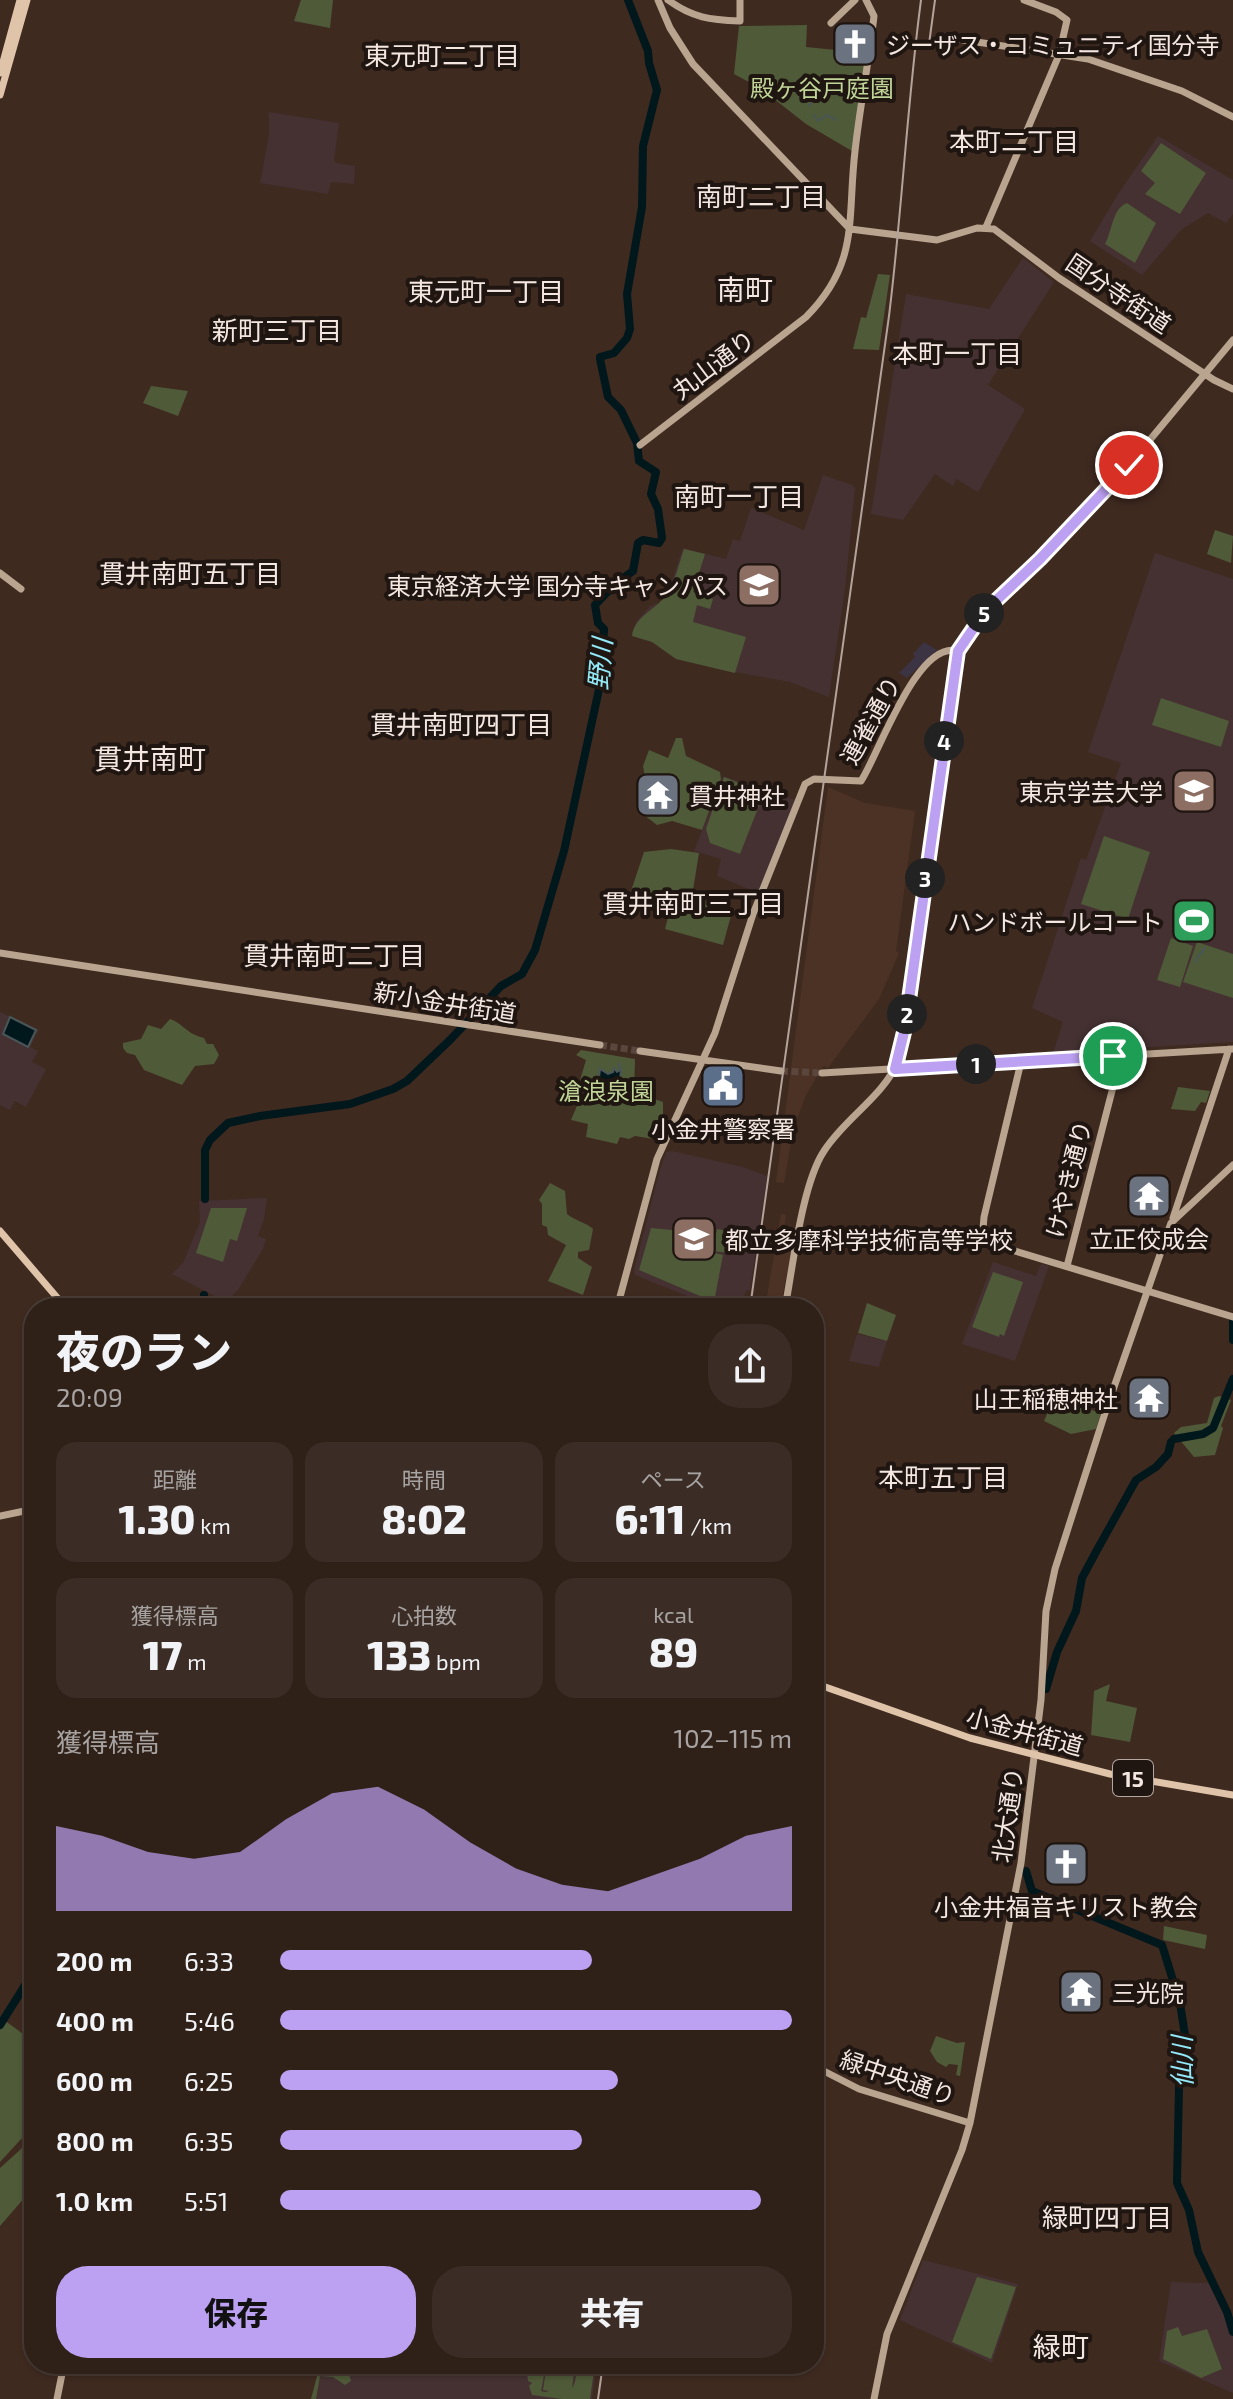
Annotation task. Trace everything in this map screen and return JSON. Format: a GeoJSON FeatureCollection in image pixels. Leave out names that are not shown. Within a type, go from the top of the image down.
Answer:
{"type":"FeatureCollection","features":[{"type":"Feature","properties":{"kind":"main road"},"geometry":{"type":"LineString","coordinates":[[0,73],[20,0]]}},
{"type":"Feature","properties":{"kind":"main road"},"geometry":{"type":"LineString","coordinates":[[0,95],[27,0]]}},
{"type":"Feature","properties":{"kind":"main road"},"geometry":{"type":"LineString","coordinates":[[658,0],[670,28],[693,64],[850,229],[937,240],[986,227],[1059,55],[1067,20],[1056,12],[1024,0]]}},
{"type":"Feature","properties":{"kind":"main road"},"geometry":{"type":"LineString","coordinates":[[668,0],[682,10],[705,19],[740,21],[740,0]]}},
{"type":"Feature","properties":{"kind":"main road"},"geometry":{"type":"LineString","coordinates":[[831,23],[855,0]]}},
{"type":"Feature","properties":{"kind":"main road","name":"丸山通り"},"geometry":{"type":"LineString","coordinates":[[640,445],[813,310],[826,296],[839,273],[850,229],[855,155],[874,16],[866,0]]}},
{"type":"Feature","properties":{"kind":"main road"},"geometry":{"type":"LineString","coordinates":[[944,37],[1108,65],[1182,91],[1233,117]]}},
{"type":"Feature","properties":{"kind":"main road","name":"国分寺街道"},"geometry":{"type":"LineString","coordinates":[[986,227],[1001,232],[1059,278],[1233,389]]}},
{"type":"Feature","properties":{"kind":"main road","name":"連雀通り"},"geometry":{"type":"LineString","coordinates":[[620,1298],[657,1159],[715,1033],[753,914],[805,784],[814,779],[861,781],[911,684],[941,653],[949,649],[958,651],[986,610],[1104,492],[1233,340]]}},
{"type":"Feature","properties":{"kind":"main road"},"geometry":{"type":"LineString","coordinates":[[0,573],[21,589]]}},
{"type":"Feature","properties":{"kind":"main road"},"geometry":{"type":"LineString","coordinates":[[787,1298],[808,1191],[817,1163],[832,1139],[881,1091],[895,1069],[905,1028],[958,651]]}},
{"type":"Feature","properties":{"kind":"main road","name":"新小金井街道"},"geometry":{"type":"LineString","coordinates":[[0,953],[600,1045]]}},
{"type":"Feature","properties":{"kind":"main road"},"geometry":{"type":"LineString","coordinates":[[822,1073],[1231,1049],[1171,1223]]}},
{"type":"Feature","properties":{"kind":"main road"},"geometry":{"type":"LineString","coordinates":[[640,1051],[781,1071]]}},
{"type":"Feature","properties":{"kind":"main road","name":"けやき通り"},"geometry":{"type":"LineString","coordinates":[[1067,1266],[1121,1056]]}},
{"type":"Feature","properties":{"kind":"main road"},"geometry":{"type":"LineString","coordinates":[[1021,1062],[981,1239],[985,1243],[1232,1316]]}},
{"type":"Feature","properties":{"kind":"main road","name":"北大通り"},"geometry":{"type":"LineString","coordinates":[[874,2399],[887,2334],[962,2150],[970,2123],[1021,1863],[1035,1754],[1049,1595],[1098,1433],[1171,1223],[1233,1165]]}},
{"type":"Feature","properties":{"kind":"main road"},"geometry":{"type":"LineString","coordinates":[[0,1231],[57,1298]]}},
{"type":"Feature","properties":{"kind":"main road"},"geometry":{"type":"LineString","coordinates":[[0,1516],[24,1511]]}},
{"type":"Feature","properties":{"kind":"main road","name":"小金井街道"},"geometry":{"type":"LineString","coordinates":[[824,1687],[949,1732],[1110,1774],[1233,1795]]}},
{"type":"Feature","properties":{"kind":"main road","name":"緑中央通り"},"geometry":{"type":"LineString","coordinates":[[824,2071],[859,2089],[970,2123]]}},
{"type":"Feature","properties":{"kind":"main road"},"geometry":{"type":"LineString","coordinates":[[57,2399],[62,2374]]}},
{"type":"Feature","properties":{"kind":"shaded area"},"geometry":{"type":"Polygon","coordinates":[[[269,112],[339,123],[334,160],[355,166],[354,184],[331,182],[328,194],[260,183],[269,135],[269,112]]]}},
{"type":"Feature","properties":{"kind":"shaded area"},"geometry":{"type":"Polygon","coordinates":[[[1158,136],[1233,180],[1233,214],[1226,223],[1208,213],[1182,229],[1142,275],[1090,241],[1158,136]]]}},
{"type":"Feature","properties":{"kind":"shaded area"},"geometry":{"type":"Polygon","coordinates":[[[1023,258],[1054,282],[988,385],[1024,408],[1024,411],[978,492],[956,479],[953,486],[935,474],[903,520],[871,514],[906,294],[989,309],[1023,258]]]}},
{"type":"Feature","properties":{"kind":"shaded area","name":"東京経済大学 国分寺キャンパス"},"geometry":{"type":"Polygon","coordinates":[[[823,475],[855,488],[845,589],[829,697],[790,682],[718,669],[650,638],[632,634],[636,622],[650,606],[667,595],[683,548],[726,559],[733,539],[740,541],[751,508],[804,530],[823,475]]]}},
{"type":"Feature","properties":{"kind":"shaded area","name":"東京学芸大学"},"geometry":{"type":"Polygon","coordinates":[[[1155,553],[1233,579],[1233,1042],[1053,1053],[1063,1022],[1032,1008],[1081,858],[1086,860],[1121,763],[1088,752],[1155,553]]]}},
{"type":"Feature","properties":{"kind":"shaded area"},"geometry":{"type":"Polygon","coordinates":[[[924,642],[937,650],[907,678],[899,673],[915,657],[913,654],[924,642]]]}},
{"type":"Feature","properties":{"kind":"shaded area"},"geometry":{"type":"Polygon","coordinates":[[[723,776],[795,800],[758,893],[717,876],[721,859],[694,851],[723,776]]]}},
{"type":"Feature","properties":{"kind":"shaded area"},"geometry":{"type":"Polygon","coordinates":[[[828,787],[865,803],[915,811],[896,951],[899,953],[879,999],[828,1068],[823,1066],[806,1095],[793,1130],[784,1183],[776,1182],[828,787]]]}},
{"type":"Feature","properties":{"kind":"shaded area"},"geometry":{"type":"Polygon","coordinates":[[[0,1012],[39,1030],[30,1047],[38,1051],[32,1062],[46,1069],[26,1107],[15,1101],[10,1110],[0,1105],[0,1012]]]}},
{"type":"Feature","properties":{"kind":"shaded area"},"geometry":{"type":"Polygon","coordinates":[[[666,1152],[743,1167],[767,1176],[750,1290],[743,1298],[692,1298],[635,1275],[666,1152]]]}},
{"type":"Feature","properties":{"kind":"shaded area"},"geometry":{"type":"Polygon","coordinates":[[[267,1198],[258,1236],[266,1239],[263,1249],[230,1298],[218,1298],[172,1274],[183,1263],[200,1222],[199,1201],[267,1198]]]}},
{"type":"Feature","properties":{"kind":"shaded area"},"geometry":{"type":"Polygon","coordinates":[[[781,1214],[786,1215],[784,1230],[795,1232],[782,1298],[767,1298],[781,1214]]]}},
{"type":"Feature","properties":{"kind":"shaded area"},"geometry":{"type":"Polygon","coordinates":[[[993,1262],[1036,1276],[1041,1264],[1049,1266],[1015,1361],[962,1344],[993,1262]]]}},
{"type":"Feature","properties":{"kind":"shaded area"},"geometry":{"type":"Polygon","coordinates":[[[857,1334],[887,1341],[879,1367],[849,1361],[857,1334]]]}},
{"type":"Feature","properties":{"kind":"shaded area"},"geometry":{"type":"Polygon","coordinates":[[[923,2260],[1018,2284],[992,2363],[900,2320],[923,2260]]]}},
{"type":"Feature","properties":{"kind":"shaded area"},"geometry":{"type":"Polygon","coordinates":[[[1171,2282],[1209,2283],[1233,2333],[1233,2393],[1159,2361],[1171,2282]]]}},
{"type":"Feature","properties":{"kind":"shaded area"},"geometry":{"type":"Polygon","coordinates":[[[317,2374],[596,2374],[592,2399],[312,2399],[317,2374]]]}},
{"type":"Feature","properties":{"kind":"green space"},"geometry":{"type":"Polygon","coordinates":[[[301,0],[333,0],[330,28],[294,21],[301,0]]]}},
{"type":"Feature","properties":{"kind":"green space","name":"殿ヶ谷戸庭園"},"geometry":{"type":"Polygon","coordinates":[[[807,25],[806,47],[866,53],[852,151],[806,124],[760,88],[734,74],[739,26],[807,25]]]}},
{"type":"Feature","properties":{"kind":"green space"},"geometry":{"type":"Polygon","coordinates":[[[1161,143],[1206,173],[1180,214],[1145,194],[1155,183],[1141,171],[1161,143]]]}},
{"type":"Feature","properties":{"kind":"green space"},"geometry":{"type":"Polygon","coordinates":[[[1127,203],[1156,223],[1135,263],[1105,244],[1118,210],[1127,203]]]}},
{"type":"Feature","properties":{"kind":"green space"},"geometry":{"type":"Polygon","coordinates":[[[878,274],[890,275],[879,350],[853,349],[861,317],[866,318],[878,274]]]}},
{"type":"Feature","properties":{"kind":"green space"},"geometry":{"type":"Polygon","coordinates":[[[151,386],[188,391],[178,416],[143,403],[151,386]]]}},
{"type":"Feature","properties":{"kind":"green space"},"geometry":{"type":"Polygon","coordinates":[[[1215,530],[1233,536],[1231,563],[1207,554],[1215,530]]]}},
{"type":"Feature","properties":{"kind":"green space"},"geometry":{"type":"Polygon","coordinates":[[[684,549],[705,554],[693,592],[713,599],[710,609],[697,605],[693,622],[746,637],[735,673],[676,659],[652,642],[632,636],[637,622],[668,592],[684,549]]]}},
{"type":"Feature","properties":{"kind":"green space"},"geometry":{"type":"Polygon","coordinates":[[[1161,698],[1229,721],[1221,747],[1152,725],[1161,698]]]}},
{"type":"Feature","properties":{"kind":"green space"},"geometry":{"type":"Polygon","coordinates":[[[676,738],[682,738],[686,756],[720,772],[721,779],[702,830],[672,821],[657,825],[640,812],[640,804],[648,792],[643,766],[649,750],[668,758],[676,738]]]}},
{"type":"Feature","properties":{"kind":"green space"},"geometry":{"type":"Polygon","coordinates":[[[724,777],[764,793],[740,854],[710,843],[706,829],[724,777]]]}},
{"type":"Feature","properties":{"kind":"green space"},"geometry":{"type":"Polygon","coordinates":[[[1104,836],[1150,852],[1128,919],[1081,904],[1104,836]]]}},
{"type":"Feature","properties":{"kind":"green space"},"geometry":{"type":"Polygon","coordinates":[[[671,849],[699,853],[693,890],[704,892],[706,905],[732,912],[723,945],[665,929],[672,902],[631,891],[644,852],[671,849]]]}},
{"type":"Feature","properties":{"kind":"green space","name":"ハンドボールコート"},"geometry":{"type":"Polygon","coordinates":[[[1180,909],[1211,920],[1207,933],[1176,923],[1180,909]]]}},
{"type":"Feature","properties":{"kind":"green space"},"geometry":{"type":"Polygon","coordinates":[[[1171,938],[1193,946],[1180,987],[1157,980],[1171,938]]]}},
{"type":"Feature","properties":{"kind":"green space"},"geometry":{"type":"Polygon","coordinates":[[[1197,942],[1233,954],[1233,998],[1183,982],[1197,942]]]}},
{"type":"Feature","properties":{"kind":"green space"},"geometry":{"type":"Polygon","coordinates":[[[170,1019],[204,1038],[207,1044],[213,1044],[219,1055],[214,1064],[195,1066],[182,1085],[144,1070],[135,1055],[123,1048],[123,1043],[141,1039],[148,1025],[161,1029],[170,1019]]]}},
{"type":"Feature","properties":{"kind":"green space","name":"滄浪泉園"},"geometry":{"type":"Polygon","coordinates":[[[581,1050],[635,1059],[634,1092],[663,1102],[663,1118],[669,1120],[660,1140],[620,1137],[617,1144],[586,1137],[588,1124],[571,1120],[579,1101],[574,1100],[586,1060],[576,1055],[581,1050]]]}},
{"type":"Feature","properties":{"kind":"green space"},"geometry":{"type":"Polygon","coordinates":[[[1178,1087],[1210,1091],[1206,1103],[1201,1102],[1195,1111],[1171,1109],[1178,1087]]]}},
{"type":"Feature","properties":{"kind":"green space"},"geometry":{"type":"Polygon","coordinates":[[[550,1183],[565,1191],[567,1214],[593,1229],[589,1250],[578,1252],[578,1258],[592,1267],[583,1295],[548,1281],[566,1245],[548,1235],[547,1227],[542,1225],[542,1204],[539,1200],[550,1183]]]}},
{"type":"Feature","properties":{"kind":"green space"},"geometry":{"type":"Polygon","coordinates":[[[211,1208],[247,1208],[237,1241],[230,1239],[223,1262],[196,1253],[211,1208]]]}},
{"type":"Feature","properties":{"kind":"green space"},"geometry":{"type":"Polygon","coordinates":[[[651,1228],[714,1234],[711,1252],[723,1255],[715,1298],[705,1298],[639,1270],[651,1228]]]}},
{"type":"Feature","properties":{"kind":"green space"},"geometry":{"type":"Polygon","coordinates":[[[717,1229],[740,1233],[736,1254],[713,1251],[717,1229]]]}},
{"type":"Feature","properties":{"kind":"green space"},"geometry":{"type":"Polygon","coordinates":[[[993,1272],[1023,1282],[1004,1336],[1000,1334],[999,1337],[972,1327],[993,1272]]]}},
{"type":"Feature","properties":{"kind":"green space"},"geometry":{"type":"Polygon","coordinates":[[[867,1303],[896,1315],[887,1341],[858,1333],[867,1303]]]}},
{"type":"Feature","properties":{"kind":"green space"},"geometry":{"type":"Polygon","coordinates":[[[1219,1396],[1231,1400],[1215,1455],[1194,1457],[1174,1433],[1181,1427],[1207,1423],[1214,1398],[1219,1396]]]}},
{"type":"Feature","properties":{"kind":"green space"},"geometry":{"type":"Polygon","coordinates":[[[1054,1398],[1101,1413],[1096,1429],[1071,1434],[1044,1421],[1054,1398]]]}},
{"type":"Feature","properties":{"kind":"green space"},"geometry":{"type":"Polygon","coordinates":[[[1110,1684],[1106,1701],[1137,1708],[1130,1742],[1091,1735],[1094,1691],[1110,1684]]]}},
{"type":"Feature","properties":{"kind":"green space"},"geometry":{"type":"Polygon","coordinates":[[[1164,1926],[1207,1935],[1205,1949],[1163,1940],[1164,1926]]]}},
{"type":"Feature","properties":{"kind":"green space"},"geometry":{"type":"Polygon","coordinates":[[[0,2017],[24,2035],[24,2136],[0,2162],[0,2017]]]}},
{"type":"Feature","properties":{"kind":"green space"},"geometry":{"type":"Polygon","coordinates":[[[936,2036],[957,2043],[965,2042],[960,2076],[956,2075],[958,2065],[949,2064],[946,2067],[937,2062],[930,2051],[936,2036]]]}},
{"type":"Feature","properties":{"kind":"green space"},"geometry":{"type":"Polygon","coordinates":[[[24,2145],[24,2198],[0,2226],[0,2168],[24,2145]]]}},
{"type":"Feature","properties":{"kind":"green space"},"geometry":{"type":"Polygon","coordinates":[[[977,2277],[1016,2287],[991,2359],[952,2342],[977,2277]]]}},
{"type":"Feature","properties":{"kind":"green space"},"geometry":{"type":"Polygon","coordinates":[[[1178,2327],[1182,2336],[1207,2329],[1222,2369],[1201,2378],[1163,2359],[1167,2331],[1178,2327]]]}},
{"type":"Feature","properties":{"kind":"green space"},"geometry":{"type":"Polygon","coordinates":[[[318,2374],[349,2374],[351,2381],[345,2385],[333,2377],[320,2376],[316,2399],[311,2399],[318,2374]]]}},
{"type":"Feature","properties":{"kind":"green space"},"geometry":{"type":"Polygon","coordinates":[[[527,2374],[544,2374],[541,2391],[545,2392],[549,2391],[543,2390],[545,2374],[574,2374],[572,2388],[576,2374],[594,2374],[590,2399],[532,2395],[529,2386],[532,2383],[528,2381],[527,2374]]]}},
{"type":"Feature","properties":{"kind":"water"},"geometry":{"type":"Polygon","coordinates":[[[10,1017],[36,1030],[28,1047],[3,1034],[10,1017]]]}},
{"type":"Feature","properties":{"kind":"water"},"geometry":{"type":"Polygon","coordinates":[[[619,1063],[621,1071],[618,1093],[621,1095],[608,1092],[604,1096],[593,1094],[598,1092],[595,1088],[588,1094],[578,1094],[588,1093],[591,1088],[598,1086],[600,1069],[608,1074],[614,1068],[617,1072],[620,1070],[619,1063]]]}},
{"type":"Feature","properties":{"kind":"waterway","name":"野川"},"geometry":{"type":"LineString","coordinates":[[205,1199],[205,1150],[210,1140],[228,1123],[350,1104],[393,1089],[407,1081],[501,986],[522,974],[535,950],[564,851],[601,680],[604,629],[598,623],[595,605],[633,571],[638,543],[643,540],[659,543],[662,538],[658,509],[651,494],[656,472],[639,461],[637,443],[621,410],[608,397],[600,359],[614,353],[627,338],[630,329],[627,294],[642,207],[643,146],[657,90],[648,51],[628,0]]}},
{"type":"Feature","properties":{"kind":"waterway"},"geometry":{"type":"LineString","coordinates":[[809,106],[812,101]]}},
{"type":"Feature","properties":{"kind":"waterway"},"geometry":{"type":"LineString","coordinates":[[814,115],[818,121],[827,115],[836,120]]}},
{"type":"Feature","properties":{"kind":"waterway"},"geometry":{"type":"LineString","coordinates":[[659,790],[675,793]]}},
{"type":"Feature","properties":{"kind":"waterway"},"geometry":{"type":"LineString","coordinates":[[1196,962],[1205,948]]}},
{"type":"Feature","properties":{"kind":"waterway","name":"仙川"},"geometry":{"type":"LineString","coordinates":[[1233,1321],[1233,1340]]}},
{"type":"Feature","properties":{"kind":"waterway","name":"仙川"},"geometry":{"type":"LineString","coordinates":[[1174,1439],[1203,1434],[1213,1428],[1233,1379]]}},
{"type":"Feature","properties":{"kind":"waterway","name":"仙川"},"geometry":{"type":"LineString","coordinates":[[1046,1689],[1057,1652],[1076,1611],[1082,1578],[1136,1480],[1156,1467],[1168,1454],[1171,1442]]}},
{"type":"Feature","properties":{"kind":"waterway","name":"仙川"},"geometry":{"type":"LineString","coordinates":[[1026,1871],[1032,1891],[1162,1945],[1180,2003],[1186,2042],[1179,2087],[1177,2183],[1189,2210],[1198,2252],[1227,2312],[1233,2332]]}},
{"type":"Feature","properties":{"kind":"waterway","name":"野川"},"geometry":{"type":"LineString","coordinates":[[0,2025],[24,1987]]}},
{"type":"Feature","properties":{"kind":"tunnel"},"geometry":{"type":"LineString","coordinates":[[600,1045],[640,1051]]}},
{"type":"Feature","properties":{"kind":"tunnel"},"geometry":{"type":"LineString","coordinates":[[781,1071],[822,1073]]}},
{"type":"Feature","properties":{"kind":"railway"},"geometry":{"type":"LineString","coordinates":[[751,1298],[889,316],[921,0]]}},
{"type":"Feature","properties":{"kind":"railway"},"geometry":{"type":"LineString","coordinates":[[929,44],[935,0]]}},
{"type":"Feature","properties":{"kind":"railway"},"geometry":{"type":"LineString","coordinates":[[598,2399],[602,2374]]}},
{"type":"Feature","properties":{"kind":"place","name":"ジーザス・コミュニティ国分寺"},"geometry":{"type":"Point","coordinates":[855,44]}},
{"type":"Feature","properties":{"kind":"place","name":"東京経済大学 国分寺キャンパス"},"geometry":{"type":"Point","coordinates":[759,585]}},
{"type":"Feature","properties":{"kind":"place","name":"東京学芸大学"},"geometry":{"type":"Point","coordinates":[1194,791]}},
{"type":"Feature","properties":{"kind":"place","name":"貫井神社"},"geometry":{"type":"Point","coordinates":[658,795]}},
{"type":"Feature","properties":{"kind":"place","name":"ハンドボールコート"},"geometry":{"type":"Point","coordinates":[1194,921]}},
{"type":"Feature","properties":{"kind":"place","name":"小金井警察署"},"geometry":{"type":"Point","coordinates":[723,1086]}},
{"type":"Feature","properties":{"kind":"place","name":"立正佼成会"},"geometry":{"type":"Point","coordinates":[1149,1196]}},
{"type":"Feature","properties":{"kind":"place","name":"都立多摩科学技術高等学校"},"geometry":{"type":"Point","coordinates":[694,1239]}},
{"type":"Feature","properties":{"kind":"place","name":"山王稲穂神社"},"geometry":{"type":"Point","coordinates":[1149,1398]}},
{"type":"Feature","properties":{"kind":"place","name":"小金井福音キリスト教会"},"geometry":{"type":"Point","coordinates":[1066,1864]}},
{"type":"Feature","properties":{"kind":"place","name":"三光院"},"geometry":{"type":"Point","coordinates":[1081,1992]}},
{"type":"Feature","properties":{"kind":"district","name":"東元町二丁目"},"geometry":{"type":"Point","coordinates":[442,54]}},
{"type":"Feature","properties":{"kind":"district","name":"本町二丁目"},"geometry":{"type":"Point","coordinates":[1014,140]}},
{"type":"Feature","properties":{"kind":"district","name":"南町二丁目"},"geometry":{"type":"Point","coordinates":[761,195]}},
{"type":"Feature","properties":{"kind":"district","name":"南町"},"geometry":{"type":"Point","coordinates":[745,289]}},
{"type":"Feature","properties":{"kind":"district","name":"東元町一丁目"},"geometry":{"type":"Point","coordinates":[486,290]}},
{"type":"Feature","properties":{"kind":"district","name":"新町三丁目"},"geometry":{"type":"Point","coordinates":[277,329]}},
{"type":"Feature","properties":{"kind":"district","name":"本町一丁目"},"geometry":{"type":"Point","coordinates":[957,352]}},
{"type":"Feature","properties":{"kind":"district","name":"南町一丁目"},"geometry":{"type":"Point","coordinates":[739,495]}},
{"type":"Feature","properties":{"kind":"district","name":"貫井南町五丁目"},"geometry":{"type":"Point","coordinates":[190,572]}},
{"type":"Feature","properties":{"kind":"district","name":"貫井南町四丁目"},"geometry":{"type":"Point","coordinates":[461,723]}},
{"type":"Feature","properties":{"kind":"district","name":"貫井南町"},"geometry":{"type":"Point","coordinates":[150,758]}},
{"type":"Feature","properties":{"kind":"district","name":"貫井南町三丁目"},"geometry":{"type":"Point","coordinates":[693,902]}},
{"type":"Feature","properties":{"kind":"district","name":"貫井南町二丁目"},"geometry":{"type":"Point","coordinates":[334,954]}},
{"type":"Feature","properties":{"kind":"district","name":"本町五丁目"},"geometry":{"type":"Point","coordinates":[943,1476]}},
{"type":"Feature","properties":{"kind":"district","name":"緑町四丁目"},"geometry":{"type":"Point","coordinates":[1107,2216]}},
{"type":"Feature","properties":{"kind":"district","name":"緑町"},"geometry":{"type":"Point","coordinates":[1061,2346]}},
{"type":"Feature","properties":{"kind":"route"},"geometry":{"type":"LineString","coordinates":[[1113,1056],[895,1069],[905,1028],[958,651],[986,610],[1040,559],[1129,465]]}}]}
